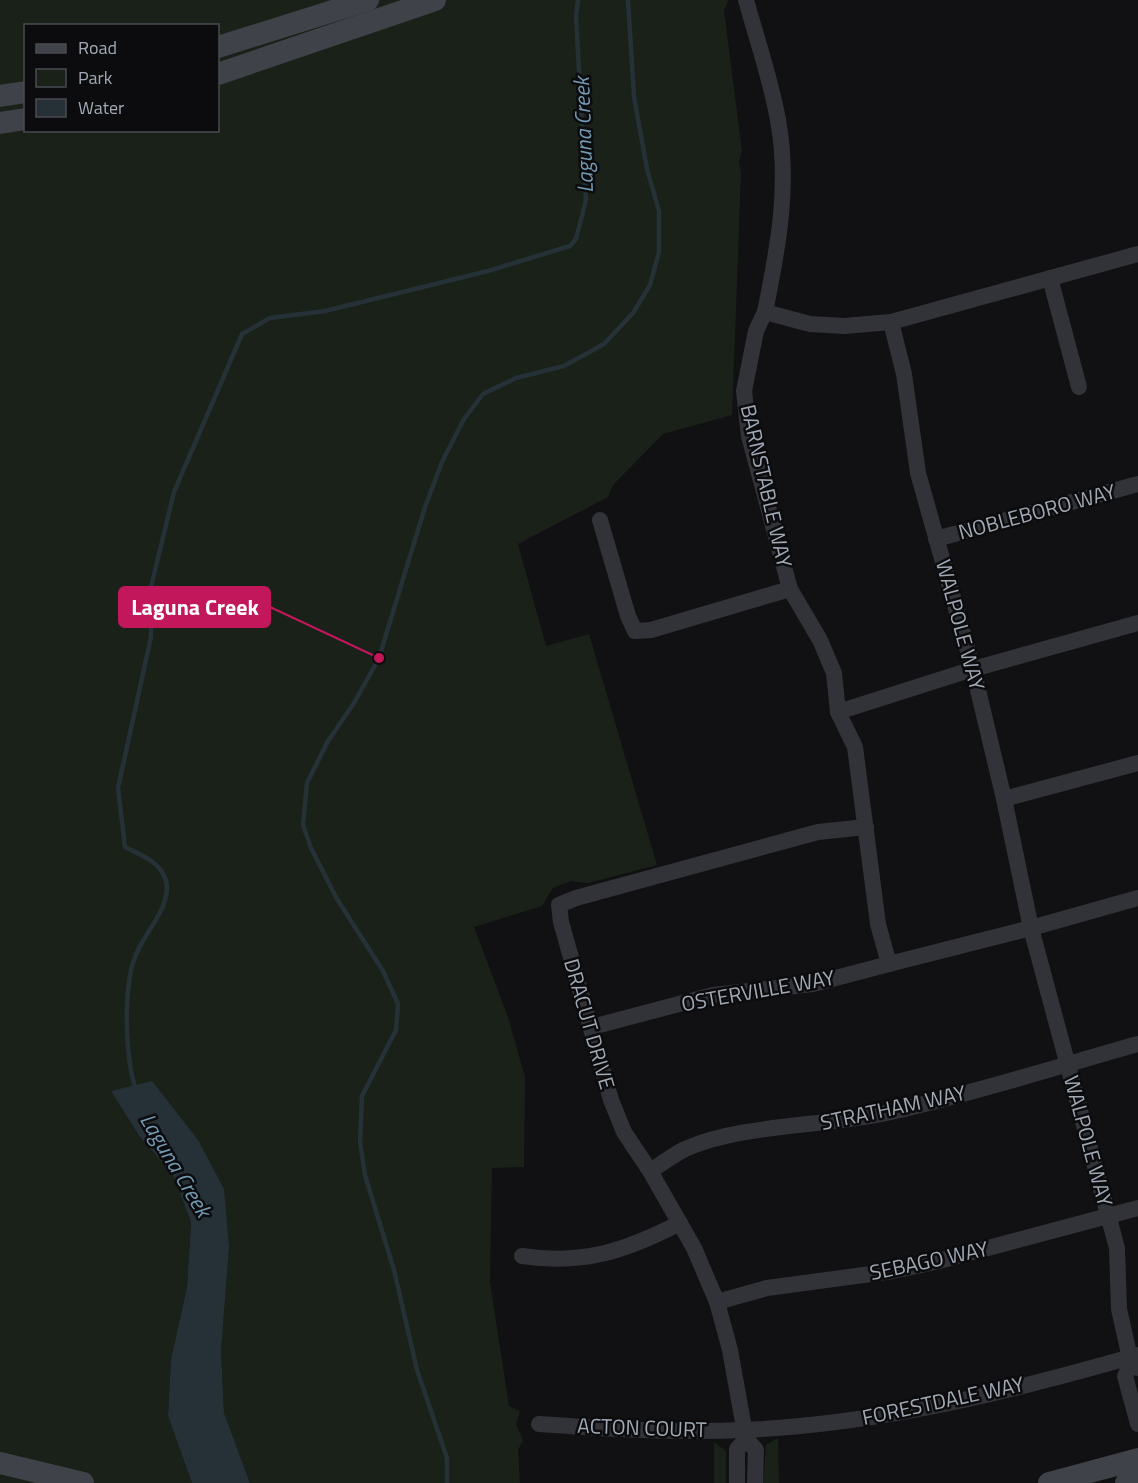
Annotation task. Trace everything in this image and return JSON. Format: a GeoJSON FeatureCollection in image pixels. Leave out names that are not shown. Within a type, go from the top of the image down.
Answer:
{"type":"FeatureCollection","features":[{"type":"Feature","properties":{"kind":"main road"},"geometry":{"type":"LineString","coordinates":[[219,47],[368,0]]}},
{"type":"Feature","properties":{"kind":"main road"},"geometry":{"type":"LineString","coordinates":[[219,74],[435,0]]}},
{"type":"Feature","properties":{"kind":"main road"},"geometry":{"type":"LineString","coordinates":[[0,96],[24,92]]}},
{"type":"Feature","properties":{"kind":"main road"},"geometry":{"type":"LineString","coordinates":[[0,123],[24,118]]}},
{"type":"Feature","properties":{"kind":"main road"},"geometry":{"type":"LineString","coordinates":[[1049,1483],[1138,1459]]}},
{"type":"Feature","properties":{"kind":"main road"},"geometry":{"type":"LineString","coordinates":[[0,1463],[83,1483]]}},
{"type":"Feature","properties":{"kind":"main road"},"geometry":{"type":"LineString","coordinates":[[0,1479],[18,1483]]}},
{"type":"Feature","properties":{"kind":"main road"},"geometry":{"type":"LineString","coordinates":[[1126,1483],[1138,1480]]}},
{"type":"Feature","properties":{"kind":"street","name":"BARNSTABLE WAY"},"geometry":{"type":"LineString","coordinates":[[746,0],[778,120],[782,151],[782,222],[765,312],[748,364],[745,412],[790,589],[820,640],[834,673],[838,712]]}},
{"type":"Feature","properties":{"kind":"street"},"geometry":{"type":"LineString","coordinates":[[765,312],[822,324],[844,326],[891,322],[1138,254]]}},
{"type":"Feature","properties":{"kind":"street"},"geometry":{"type":"LineString","coordinates":[[1050,278],[1079,387]]}},
{"type":"Feature","properties":{"kind":"street","name":"WALPOLE WAY"},"geometry":{"type":"LineString","coordinates":[[891,322],[904,374],[918,473],[973,669],[1004,799],[1031,928],[1117,1248],[1119,1309],[1134,1361],[1125,1376],[1138,1424]]}},
{"type":"Feature","properties":{"kind":"street","name":"NOBLEBORO WAY"},"geometry":{"type":"LineString","coordinates":[[936,539],[1138,484]]}},
{"type":"Feature","properties":{"kind":"street"},"geometry":{"type":"LineString","coordinates":[[600,520],[628,616],[635,631],[651,630],[790,589]]}},
{"type":"Feature","properties":{"kind":"street"},"geometry":{"type":"LineString","coordinates":[[1138,624],[973,669],[838,712],[855,747],[878,924],[889,964],[1138,898]]}},
{"type":"Feature","properties":{"kind":"street"},"geometry":{"type":"LineString","coordinates":[[1004,799],[1138,763]]}},
{"type":"Feature","properties":{"kind":"street","name":"DRACUT DRIVE"},"geometry":{"type":"LineString","coordinates":[[756,1483],[756,1450],[746,1435],[717,1302],[694,1248],[650,1171],[624,1132],[611,1100],[561,922],[559,905],[576,898],[818,832],[866,827]]}},
{"type":"Feature","properties":{"kind":"street","name":"OSTERVILLE WAY"},"geometry":{"type":"LineString","coordinates":[[592,1027],[713,995],[813,984],[889,964]]}},
{"type":"Feature","properties":{"kind":"street","name":"STRATHAM WAY"},"geometry":{"type":"LineString","coordinates":[[650,1171],[684,1150],[710,1140],[749,1132],[844,1122],[892,1112],[1138,1044]]}},
{"type":"Feature","properties":{"kind":"street","name":"SEBAGO WAY"},"geometry":{"type":"LineString","coordinates":[[717,1302],[766,1288],[927,1264],[1138,1208]]}},
{"type":"Feature","properties":{"kind":"street"},"geometry":{"type":"LineString","coordinates":[[522,1256],[570,1260],[591,1257],[638,1244],[680,1223]]}},
{"type":"Feature","properties":{"kind":"street","name":"FORESTDALE WAY"},"geometry":{"type":"LineString","coordinates":[[746,1435],[906,1412],[977,1398],[1134,1361]]}},
{"type":"Feature","properties":{"kind":"street","name":"ACTON COURT"},"geometry":{"type":"LineString","coordinates":[[539,1424],[746,1435]]}},
{"type":"Feature","properties":{"kind":"street"},"geometry":{"type":"LineString","coordinates":[[736,1483],[736,1449],[746,1435]]}},
{"type":"Feature","properties":{"kind":"green space"},"geometry":{"type":"Polygon","coordinates":[[[0,0],[729,0],[724,10],[742,151],[739,162],[741,173],[732,415],[663,434],[613,485],[608,497],[518,544],[546,646],[589,634],[657,865],[588,883],[571,881],[553,888],[542,906],[474,927],[508,1017],[525,1077],[524,1167],[492,1168],[490,1282],[509,1406],[520,1411],[516,1424],[523,1440],[518,1450],[520,1483],[250,1483],[224,1413],[221,1350],[224,1189],[140,1137],[173,1175],[191,1222],[187,1287],[171,1359],[168,1416],[192,1483],[0,1483],[0,0]]]}},
{"type":"Feature","properties":{"kind":"green space"},"geometry":{"type":"Polygon","coordinates":[[[778,1438],[779,1483],[763,1483],[766,1445],[778,1438]]]}},
{"type":"Feature","properties":{"kind":"green space"},"geometry":{"type":"Polygon","coordinates":[[[714,1442],[726,1451],[726,1483],[714,1483],[714,1442]]]}},
{"type":"Feature","properties":{"kind":"water"},"geometry":{"type":"Polygon","coordinates":[[[152,1081],[198,1140],[224,1189],[229,1247],[221,1350],[224,1413],[250,1483],[192,1483],[168,1416],[171,1359],[187,1287],[191,1222],[173,1175],[140,1137],[111,1091],[152,1081]]]}},
{"type":"Feature","properties":{"kind":"waterway","name":"Laguna Creek"},"geometry":{"type":"LineString","coordinates":[[136,1090],[132,1076],[127,1023],[131,971],[139,948],[161,911],[167,891],[166,881],[160,869],[150,860],[125,847],[118,788],[151,637],[151,587],[174,492],[242,334],[270,318],[325,311],[488,271],[570,246],[576,239],[586,200],[576,16],[578,0]]}},
{"type":"Feature","properties":{"kind":"waterway","name":"Laguna Creek"},"geometry":{"type":"LineString","coordinates":[[447,1483],[447,1458],[417,1370],[394,1270],[365,1175],[360,1142],[362,1096],[396,1030],[398,1004],[383,971],[337,899],[311,848],[303,825],[307,783],[328,741],[354,703],[379,658],[425,507],[442,462],[464,419],[483,394],[516,378],[564,366],[604,344],[633,313],[650,285],[659,252],[659,211],[647,169],[634,97],[628,0]]}},
{"type":"Feature","properties":{"kind":"place","name":"Laguna Creek"},"geometry":{"type":"Point","coordinates":[379,658]}}]}
